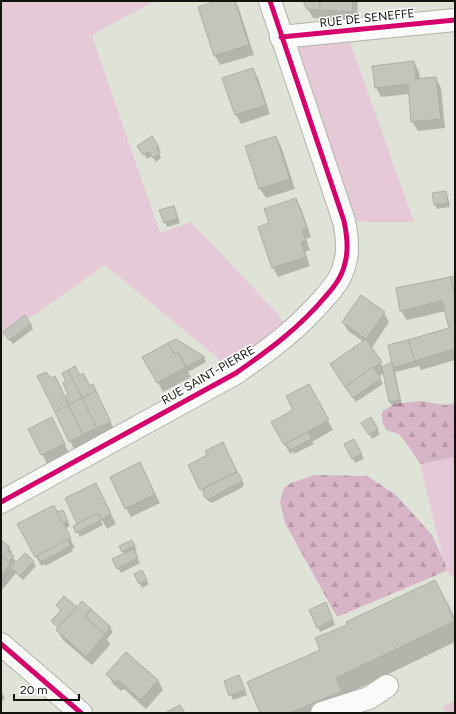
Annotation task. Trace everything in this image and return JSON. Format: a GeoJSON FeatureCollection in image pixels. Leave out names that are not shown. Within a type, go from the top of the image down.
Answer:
{"type":"FeatureCollection","features":[{"type":"Feature","properties":{"kind":"street","name":"RUE SAINT-PIERRE"},"geometry":{"type":"LineString","coordinates":[[1,502],[236,373],[292,332],[310,314],[340,277],[345,264],[348,248],[344,221],[270,1]]}},
{"type":"Feature","properties":{"kind":"street","name":"RUE DE SENEFFE"},"geometry":{"type":"LineString","coordinates":[[281,37],[455,20]]}},
{"type":"Feature","properties":{"kind":"street"},"geometry":{"type":"LineString","coordinates":[[1,644],[81,713]]}},
{"type":"Feature","properties":{"kind":"street"},"geometry":{"type":"LineString","coordinates":[[322,713],[369,698],[387,686]]}},
{"type":"Feature","properties":{"kind":"shaded area"},"geometry":{"type":"Polygon","coordinates":[[[1,1],[156,1],[107,26],[92,36],[160,233],[191,222],[275,311],[291,332],[236,373],[105,265],[1,338],[1,1]]]}},
{"type":"Feature","properties":{"kind":"shaded area"},"geometry":{"type":"Polygon","coordinates":[[[346,31],[414,222],[344,221],[281,37],[346,31]]]}},
{"type":"Feature","properties":{"kind":"shaded area"},"geometry":{"type":"Polygon","coordinates":[[[455,457],[455,579],[446,571],[420,464],[455,457]]]}},
{"type":"Feature","properties":{"kind":"shaded area"},"geometry":{"type":"Polygon","coordinates":[[[455,700],[455,713],[446,713],[443,707],[455,700]]]}},
{"type":"Feature","properties":{"kind":"green space"},"geometry":{"type":"Polygon","coordinates":[[[421,401],[445,405],[455,403],[455,457],[420,464],[399,434],[386,430],[382,421],[382,412],[394,404],[421,401]]]}},
{"type":"Feature","properties":{"kind":"green space"},"geometry":{"type":"Polygon","coordinates":[[[315,475],[367,476],[396,495],[432,535],[445,563],[446,571],[337,617],[285,523],[280,502],[284,488],[291,483],[315,475]]]}},
{"type":"Feature","properties":{"kind":"building"},"geometry":{"type":"Polygon","coordinates":[[[216,1],[235,1],[249,45],[214,56],[198,7],[216,1]]]}},
{"type":"Feature","properties":{"kind":"building"},"geometry":{"type":"Polygon","coordinates":[[[304,1],[320,1],[320,10],[307,9],[304,1]]]}},
{"type":"Feature","properties":{"kind":"building"},"geometry":{"type":"Polygon","coordinates":[[[320,1],[353,1],[352,12],[320,10],[320,1]]]}},
{"type":"Feature","properties":{"kind":"building"},"geometry":{"type":"Polygon","coordinates":[[[414,61],[416,79],[436,77],[441,119],[411,122],[408,84],[375,88],[372,66],[414,61]]]}},
{"type":"Feature","properties":{"kind":"building"},"geometry":{"type":"Polygon","coordinates":[[[253,68],[266,105],[235,115],[222,78],[253,68]]]}},
{"type":"Feature","properties":{"kind":"building"},"geometry":{"type":"Polygon","coordinates":[[[152,136],[159,147],[157,148],[160,153],[153,158],[149,152],[143,155],[137,146],[152,136]]]}},
{"type":"Feature","properties":{"kind":"building"},"geometry":{"type":"Polygon","coordinates":[[[276,136],[290,179],[259,189],[245,146],[276,136]]]}},
{"type":"Feature","properties":{"kind":"building"},"geometry":{"type":"Polygon","coordinates":[[[446,191],[448,203],[434,205],[432,193],[446,191]]]}},
{"type":"Feature","properties":{"kind":"building"},"geometry":{"type":"Polygon","coordinates":[[[296,198],[307,228],[302,230],[306,241],[301,242],[306,257],[272,268],[258,227],[269,223],[264,209],[296,198]]]}},
{"type":"Feature","properties":{"kind":"building"},"geometry":{"type":"Polygon","coordinates":[[[174,206],[178,218],[164,223],[159,210],[174,206]]]}},
{"type":"Feature","properties":{"kind":"building"},"geometry":{"type":"Polygon","coordinates":[[[455,276],[455,296],[450,277],[455,276]]]}},
{"type":"Feature","properties":{"kind":"building"},"geometry":{"type":"Polygon","coordinates":[[[450,277],[455,296],[455,349],[415,361],[408,340],[449,328],[442,301],[400,311],[396,288],[450,277]]]}},
{"type":"Feature","properties":{"kind":"building"},"geometry":{"type":"Polygon","coordinates":[[[361,295],[385,312],[366,339],[342,322],[361,295]]]}},
{"type":"Feature","properties":{"kind":"building"},"geometry":{"type":"Polygon","coordinates":[[[25,315],[31,324],[9,340],[3,332],[25,315]]]}},
{"type":"Feature","properties":{"kind":"building"},"geometry":{"type":"Polygon","coordinates":[[[176,339],[205,357],[186,367],[178,352],[174,354],[168,343],[176,339]]]}},
{"type":"Feature","properties":{"kind":"building"},"geometry":{"type":"Polygon","coordinates":[[[366,339],[382,362],[345,387],[330,364],[366,339]]]}},
{"type":"Feature","properties":{"kind":"building"},"geometry":{"type":"Polygon","coordinates":[[[408,340],[415,361],[393,368],[388,345],[408,340]]]}},
{"type":"Feature","properties":{"kind":"building"},"geometry":{"type":"Polygon","coordinates":[[[168,343],[174,354],[178,352],[186,367],[157,383],[142,357],[168,343]]]}},
{"type":"Feature","properties":{"kind":"building"},"geometry":{"type":"Polygon","coordinates":[[[392,362],[400,400],[389,402],[382,367],[392,362]]]}},
{"type":"Feature","properties":{"kind":"building"},"geometry":{"type":"Polygon","coordinates":[[[75,366],[80,375],[83,373],[90,386],[93,384],[96,391],[82,398],[68,370],[75,366]]]}},
{"type":"Feature","properties":{"kind":"building"},"geometry":{"type":"Polygon","coordinates":[[[373,367],[381,379],[353,398],[345,387],[373,367]]]}},
{"type":"Feature","properties":{"kind":"building"},"geometry":{"type":"Polygon","coordinates":[[[68,370],[82,398],[69,405],[65,397],[68,395],[63,383],[66,382],[62,373],[68,370]]]}},
{"type":"Feature","properties":{"kind":"building"},"geometry":{"type":"Polygon","coordinates":[[[46,372],[51,378],[55,376],[69,405],[55,412],[37,376],[46,372]]]}},
{"type":"Feature","properties":{"kind":"building"},"geometry":{"type":"Polygon","coordinates":[[[309,384],[329,420],[284,445],[271,422],[293,410],[286,396],[309,384]]]}},
{"type":"Feature","properties":{"kind":"building"},"geometry":{"type":"Polygon","coordinates":[[[96,391],[111,422],[97,428],[82,398],[96,391]]]}},
{"type":"Feature","properties":{"kind":"building"},"geometry":{"type":"Polygon","coordinates":[[[82,398],[97,428],[83,435],[68,405],[82,398]]]}},
{"type":"Feature","properties":{"kind":"building"},"geometry":{"type":"Polygon","coordinates":[[[68,405],[83,435],[69,442],[55,412],[68,405]]]}},
{"type":"Feature","properties":{"kind":"building"},"geometry":{"type":"Polygon","coordinates":[[[52,417],[65,444],[41,455],[28,429],[52,417]]]}},
{"type":"Feature","properties":{"kind":"building"},"geometry":{"type":"Polygon","coordinates":[[[371,417],[378,429],[369,435],[361,423],[371,417]]]}},
{"type":"Feature","properties":{"kind":"building"},"geometry":{"type":"Polygon","coordinates":[[[308,432],[312,439],[290,450],[286,444],[308,432]]]}},
{"type":"Feature","properties":{"kind":"building"},"geometry":{"type":"Polygon","coordinates":[[[354,439],[362,454],[352,459],[344,444],[354,439]]]}},
{"type":"Feature","properties":{"kind":"building"},"geometry":{"type":"Polygon","coordinates":[[[223,442],[237,472],[200,490],[188,465],[207,455],[205,451],[223,442]]]}},
{"type":"Feature","properties":{"kind":"building"},"geometry":{"type":"Polygon","coordinates":[[[140,462],[155,494],[125,509],[110,477],[140,462]]]}},
{"type":"Feature","properties":{"kind":"building"},"geometry":{"type":"Polygon","coordinates":[[[237,472],[242,479],[240,482],[209,499],[204,497],[203,489],[237,472]]]}},
{"type":"Feature","properties":{"kind":"building"},"geometry":{"type":"Polygon","coordinates":[[[96,483],[111,514],[101,520],[98,513],[77,524],[65,498],[96,483]]]}},
{"type":"Feature","properties":{"kind":"building"},"geometry":{"type":"Polygon","coordinates":[[[54,505],[71,538],[35,557],[17,524],[54,505]]]}},
{"type":"Feature","properties":{"kind":"building"},"geometry":{"type":"Polygon","coordinates":[[[63,510],[68,521],[63,524],[57,512],[63,510]]]}},
{"type":"Feature","properties":{"kind":"building"},"geometry":{"type":"Polygon","coordinates":[[[98,513],[101,520],[76,533],[73,526],[98,513]]]}},
{"type":"Feature","properties":{"kind":"building"},"geometry":{"type":"Polygon","coordinates":[[[68,539],[71,546],[41,562],[37,556],[68,539]]]}},
{"type":"Feature","properties":{"kind":"building"},"geometry":{"type":"Polygon","coordinates":[[[1,540],[10,547],[7,550],[14,556],[9,562],[1,555],[1,540]]]}},
{"type":"Feature","properties":{"kind":"building"},"geometry":{"type":"Polygon","coordinates":[[[132,540],[135,545],[122,552],[119,546],[132,540]]]}},
{"type":"Feature","properties":{"kind":"building"},"geometry":{"type":"Polygon","coordinates":[[[134,549],[138,558],[117,569],[112,559],[134,549]]]}},
{"type":"Feature","properties":{"kind":"building"},"geometry":{"type":"Polygon","coordinates":[[[25,553],[34,561],[20,576],[11,568],[25,553]]]}},
{"type":"Feature","properties":{"kind":"building"},"geometry":{"type":"Polygon","coordinates":[[[1,555],[11,564],[1,575],[1,555]]]}},
{"type":"Feature","properties":{"kind":"building"},"geometry":{"type":"Polygon","coordinates":[[[142,570],[147,580],[139,584],[134,574],[142,570]]]}},
{"type":"Feature","properties":{"kind":"building"},"geometry":{"type":"Polygon","coordinates":[[[435,580],[455,621],[336,678],[342,691],[290,713],[260,713],[247,682],[320,650],[315,638],[347,625],[346,622],[435,580]]]}},
{"type":"Feature","properties":{"kind":"building"},"geometry":{"type":"Polygon","coordinates":[[[64,596],[77,607],[58,628],[51,621],[61,610],[56,605],[64,596]]]}},
{"type":"Feature","properties":{"kind":"building"},"geometry":{"type":"Polygon","coordinates":[[[82,601],[91,609],[85,617],[105,634],[86,657],[56,630],[82,601]]]}},
{"type":"Feature","properties":{"kind":"building"},"geometry":{"type":"Polygon","coordinates":[[[326,602],[333,620],[317,628],[309,610],[326,602]]]}},
{"type":"Feature","properties":{"kind":"building"},"geometry":{"type":"Polygon","coordinates":[[[91,609],[111,627],[105,634],[85,617],[91,609]]]}},
{"type":"Feature","properties":{"kind":"building"},"geometry":{"type":"Polygon","coordinates":[[[126,652],[158,680],[141,700],[118,680],[115,682],[106,674],[126,652]]]}},
{"type":"Feature","properties":{"kind":"building"},"geometry":{"type":"Polygon","coordinates":[[[239,675],[245,690],[229,696],[224,681],[239,675]]]}},
{"type":"Feature","properties":{"kind":"building"},"geometry":{"type":"Polygon","coordinates":[[[180,705],[185,713],[165,713],[180,705]]]}},
{"type":"Feature","properties":{"kind":"cycle path"},"geometry":{"type":"LineString","coordinates":[[1,502],[236,373],[272,347],[305,319],[332,289],[340,277],[344,268],[347,252],[347,237],[344,221],[270,1]]}},
{"type":"Feature","properties":{"kind":"cycle path"},"geometry":{"type":"LineString","coordinates":[[281,37],[455,20]]}},
{"type":"Feature","properties":{"kind":"cycle path"},"geometry":{"type":"LineString","coordinates":[[1,644],[81,713]]}}]}
